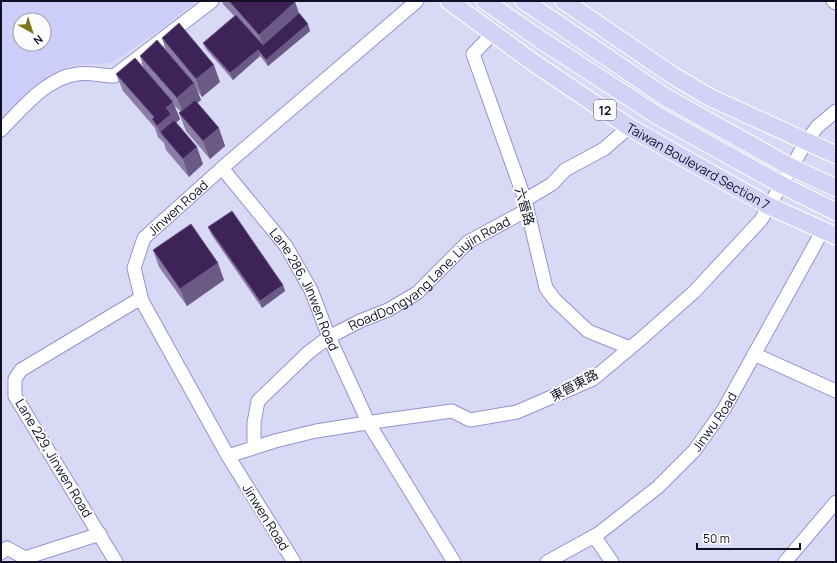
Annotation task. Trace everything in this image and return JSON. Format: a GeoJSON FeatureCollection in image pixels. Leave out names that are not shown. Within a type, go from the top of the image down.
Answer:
{"type":"FeatureCollection","features":[{"type":"Feature","properties":{"kind":"main road","name":"Taiwan Boulevard Section 7"},"geometry":{"type":"LineString","coordinates":[[449,1],[494,32],[534,63],[629,126],[769,206],[829,233]]}},
{"type":"Feature","properties":{"kind":"main road","name":"Taiwan Boulevard Section 7"},"geometry":{"type":"LineString","coordinates":[[485,1],[541,40],[658,116],[782,185],[836,212]]}},
{"type":"Feature","properties":{"kind":"main road"},"geometry":{"type":"LineString","coordinates":[[524,1],[667,98],[791,167],[836,188]]}},
{"type":"Feature","properties":{"kind":"main road"},"geometry":{"type":"LineString","coordinates":[[564,1],[672,75],[702,93],[836,156]]}},
{"type":"Feature","properties":{"kind":"street"},"geometry":{"type":"LineString","coordinates":[[1,130],[38,94],[60,78],[78,74],[114,76],[212,1]]}},
{"type":"Feature","properties":{"kind":"street","name":"Jinwen Road"},"geometry":{"type":"LineString","coordinates":[[294,562],[228,456],[141,298],[134,268],[144,238],[222,168],[417,1]]}},
{"type":"Feature","properties":{"kind":"street"},"geometry":{"type":"LineString","coordinates":[[832,1],[836,3]]}},
{"type":"Feature","properties":{"kind":"street","name":"六晉路"},"geometry":{"type":"LineString","coordinates":[[494,32],[473,54],[526,205],[546,288],[555,300],[588,331],[630,348]]}},
{"type":"Feature","properties":{"kind":"street","name":"東晉東路"},"geometry":{"type":"LineString","coordinates":[[228,456],[254,447],[316,431],[369,424],[436,412],[452,411],[470,420],[517,412],[593,378],[694,292],[761,220],[806,142],[817,127],[836,111]]}},
{"type":"Feature","properties":{"kind":"street","name":"RoadDongyang Lane, Liujin Road"},"geometry":{"type":"LineString","coordinates":[[254,447],[254,424],[258,401],[309,352],[329,336],[360,321],[388,310],[417,293],[468,242],[526,205],[552,184],[565,170],[604,149],[629,126]]}},
{"type":"Feature","properties":{"kind":"street","name":"Lane 286, Jinwen Road"},"geometry":{"type":"LineString","coordinates":[[222,168],[286,246],[310,290],[369,424],[454,562]]}},
{"type":"Feature","properties":{"kind":"street","name":"Jinwu Road"},"geometry":{"type":"LineString","coordinates":[[547,562],[594,536],[658,487],[694,451],[724,409],[754,354],[829,233]]}},
{"type":"Feature","properties":{"kind":"street","name":"Lane 229, Jinwen Road"},"geometry":{"type":"LineString","coordinates":[[116,562],[15,396],[15,379],[21,370],[141,298]]}},
{"type":"Feature","properties":{"kind":"street"},"geometry":{"type":"LineString","coordinates":[[754,354],[836,391]]}},
{"type":"Feature","properties":{"kind":"street"},"geometry":{"type":"LineString","coordinates":[[785,562],[836,502]]}},
{"type":"Feature","properties":{"kind":"street"},"geometry":{"type":"LineString","coordinates":[[1,553],[6,548],[25,558],[100,534]]}},
{"type":"Feature","properties":{"kind":"street"},"geometry":{"type":"LineString","coordinates":[[594,536],[612,562]]}},
{"type":"Feature","properties":{"kind":"shaded area"},"geometry":{"type":"Polygon","coordinates":[[[1,1],[197,1],[161,29],[111,63],[72,65],[40,84],[15,109],[1,118],[1,1]]]}},
{"type":"Feature","properties":{"kind":"building"},"geometry":{"type":"Polygon","coordinates":[[[229,1],[294,1],[295,2],[259,35],[229,1]]]}},
{"type":"Feature","properties":{"kind":"building"},"geometry":{"type":"Polygon","coordinates":[[[299,13],[308,24],[266,60],[258,50],[230,73],[203,43],[236,15],[263,45],[299,13]]]}},
{"type":"Feature","properties":{"kind":"building"},"geometry":{"type":"Polygon","coordinates":[[[179,23],[214,65],[196,79],[162,38],[179,23]]]}},
{"type":"Feature","properties":{"kind":"building"},"geometry":{"type":"Polygon","coordinates":[[[157,40],[194,83],[177,98],[140,56],[157,40]]]}},
{"type":"Feature","properties":{"kind":"building"},"geometry":{"type":"Polygon","coordinates":[[[135,58],[173,102],[166,108],[171,114],[157,126],[152,119],[154,117],[116,74],[135,58]]]}},
{"type":"Feature","properties":{"kind":"building"},"geometry":{"type":"Polygon","coordinates":[[[195,100],[219,128],[203,141],[179,113],[195,100]]]}},
{"type":"Feature","properties":{"kind":"building"},"geometry":{"type":"Polygon","coordinates":[[[174,120],[197,147],[183,159],[160,132],[174,120]]]}},
{"type":"Feature","properties":{"kind":"building"},"geometry":{"type":"Polygon","coordinates":[[[232,211],[283,285],[260,301],[208,227],[232,211]]]}},
{"type":"Feature","properties":{"kind":"building"},"geometry":{"type":"Polygon","coordinates":[[[191,224],[218,263],[180,289],[153,250],[191,224]]]}}]}
